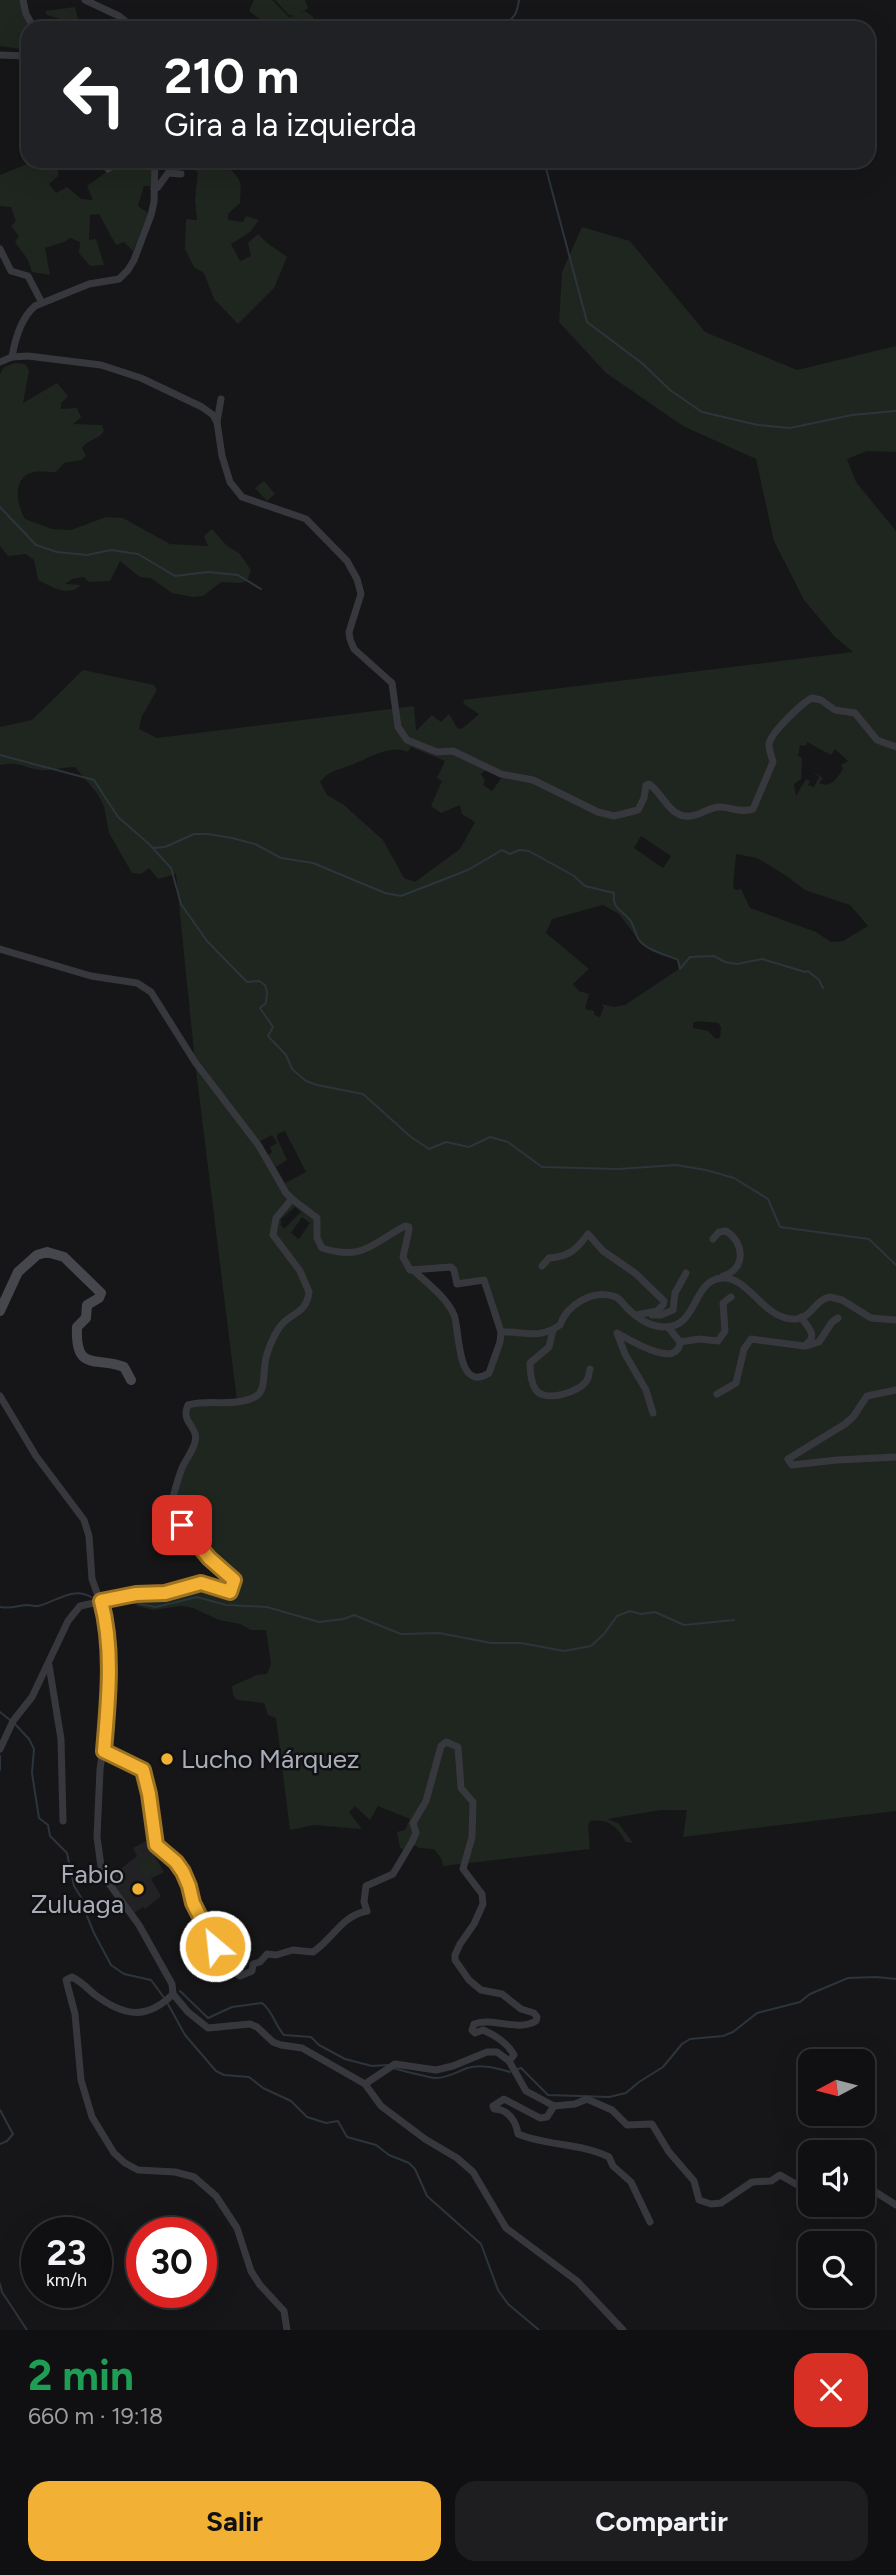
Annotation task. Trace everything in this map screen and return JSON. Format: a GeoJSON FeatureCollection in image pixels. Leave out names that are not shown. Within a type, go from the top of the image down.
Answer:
{"type":"FeatureCollection","features":[{"type":"Feature","properties":{"kind":"street"},"geometry":{"type":"LineString","coordinates":[[23,0],[30,21]]}},
{"type":"Feature","properties":{"kind":"street"},"geometry":{"type":"LineString","coordinates":[[85,0],[125,21]]}},
{"type":"Feature","properties":{"kind":"street"},"geometry":{"type":"LineString","coordinates":[[0,55],[21,56]]}},
{"type":"Feature","properties":{"kind":"street"},"geometry":{"type":"LineString","coordinates":[[12,357],[16,338],[28,312],[42,303],[89,284],[122,277],[134,260],[151,215],[155,168]]}},
{"type":"Feature","properties":{"kind":"street"},"geometry":{"type":"LineString","coordinates":[[154,189],[168,173],[181,174]]}},
{"type":"Feature","properties":{"kind":"street"},"geometry":{"type":"LineString","coordinates":[[0,249],[11,271],[28,276],[42,303]]}},
{"type":"Feature","properties":{"kind":"street"},"geometry":{"type":"LineString","coordinates":[[0,362],[12,357],[48,358],[116,369],[194,402],[210,412],[216,422],[226,472],[236,491],[252,501],[306,519],[347,561],[357,579],[361,594],[349,632],[350,639],[354,649],[392,683],[398,727],[407,740],[418,746],[437,752],[453,751],[494,772],[533,780],[580,805],[607,815],[622,815],[638,810],[646,785],[649,784],[664,804],[676,813],[688,817],[714,807],[741,811],[753,808],[773,762],[769,747],[773,735],[812,698],[821,700],[835,710],[855,713],[877,740],[896,747]]}},
{"type":"Feature","properties":{"kind":"street"},"geometry":{"type":"LineString","coordinates":[[216,422],[221,399]]}},
{"type":"Feature","properties":{"kind":"street"},"geometry":{"type":"LineString","coordinates":[[0,949],[91,975],[137,983],[152,992],[195,1062],[259,1146],[286,1193],[317,1218],[318,1244],[322,1248],[351,1255],[405,1226],[409,1227],[403,1257],[405,1265],[413,1270],[454,1314],[461,1360],[472,1376],[479,1377],[489,1373],[495,1359],[500,1332],[484,1280],[457,1284],[454,1270],[446,1266],[413,1270]]}},
{"type":"Feature","properties":{"kind":"street"},"geometry":{"type":"LineString","coordinates":[[1,1747],[13,1722],[32,1697],[73,1612],[80,1606],[136,1594],[165,1593],[201,1583],[230,1592],[234,1580],[198,1546],[171,1506],[181,1471],[195,1443],[196,1434],[186,1418],[188,1405],[206,1401],[245,1401],[260,1392],[265,1381],[265,1362],[277,1331],[282,1324],[304,1309],[308,1300],[307,1283],[273,1235],[276,1218],[292,1199]]}},
{"type":"Feature","properties":{"kind":"street"},"geometry":{"type":"LineString","coordinates":[[590,1369],[586,1381],[569,1393],[559,1395],[536,1390],[530,1363],[549,1347],[563,1314],[578,1301],[602,1295],[617,1297],[649,1324],[668,1327],[681,1324],[690,1315],[692,1306],[705,1287],[736,1269],[741,1260],[734,1236],[726,1231],[713,1239]]}},
{"type":"Feature","properties":{"kind":"street"},"geometry":{"type":"LineString","coordinates":[[542,1266],[549,1258],[564,1257],[576,1250],[588,1234],[603,1251],[635,1273],[664,1301],[657,1311],[636,1315]]}},
{"type":"Feature","properties":{"kind":"street"},"geometry":{"type":"LineString","coordinates":[[0,1311],[18,1272],[37,1255],[47,1252],[64,1257],[101,1293],[99,1298],[87,1305],[86,1318],[77,1327],[83,1358],[88,1362],[104,1362],[124,1367],[131,1380]]}},
{"type":"Feature","properties":{"kind":"street"},"geometry":{"type":"LineString","coordinates":[[636,1315],[662,1315],[673,1310],[675,1293],[686,1273]]}},
{"type":"Feature","properties":{"kind":"street"},"geometry":{"type":"LineString","coordinates":[[719,1278],[734,1279],[771,1311],[785,1318],[807,1316],[817,1304],[830,1297],[842,1300],[871,1318],[896,1320]]}},
{"type":"Feature","properties":{"kind":"street"},"geometry":{"type":"LineString","coordinates":[[681,1342],[699,1339],[718,1341],[725,1331],[723,1303],[731,1297]]}},
{"type":"Feature","properties":{"kind":"street"},"geometry":{"type":"LineString","coordinates":[[801,1317],[811,1328],[813,1335],[811,1341],[804,1346]]}},
{"type":"Feature","properties":{"kind":"street"},"geometry":{"type":"LineString","coordinates":[[717,1394],[736,1383],[744,1349],[751,1339],[804,1346],[818,1342],[838,1318]]}},
{"type":"Feature","properties":{"kind":"street"},"geometry":{"type":"LineString","coordinates":[[668,1327],[681,1342]]}},
{"type":"Feature","properties":{"kind":"street"},"geometry":{"type":"LineString","coordinates":[[500,1332],[518,1331],[542,1335],[556,1328]]}},
{"type":"Feature","properties":{"kind":"street"},"geometry":{"type":"LineString","coordinates":[[653,1413],[646,1390],[625,1354],[617,1333],[643,1347],[664,1354],[675,1354],[681,1342]]}},
{"type":"Feature","properties":{"kind":"street"},"geometry":{"type":"LineString","coordinates":[[896,1390],[867,1396],[845,1424],[788,1459],[792,1465],[896,1457]]}},
{"type":"Feature","properties":{"kind":"street"},"geometry":{"type":"LineString","coordinates":[[0,1396],[36,1456],[84,1520],[89,1536],[92,1579],[105,1615],[108,1646],[108,1709],[100,1769],[97,1837],[102,1874],[139,1925],[172,1984],[173,1994],[188,2012],[208,2028],[250,2024],[257,2026],[272,2042],[302,2048],[365,2084],[381,2106],[473,2172],[506,2228],[577,2281],[623,2330]]}},
{"type":"Feature","properties":{"kind":"street"},"geometry":{"type":"LineString","coordinates":[[48,1664],[61,1739],[63,1821]]}},
{"type":"Feature","properties":{"kind":"street"},"geometry":{"type":"LineString","coordinates":[[104,1751],[143,1770],[156,1845],[176,1862],[183,1872],[205,1929],[215,1946],[224,1952],[230,1969],[240,1976],[252,1971],[253,1964],[260,1962],[267,1954],[276,1955],[293,1950],[313,1952],[339,1925],[357,1913],[367,1911],[364,1902],[367,1896],[366,1886],[390,1876],[395,1871],[414,1837],[413,1823],[426,1801],[441,1746],[446,1742],[455,1744],[458,1747],[461,1788],[473,1802],[472,1837],[463,1869],[482,1894],[483,1904],[474,1924],[460,1944],[455,1960],[469,1980],[481,1990],[502,1994],[521,2009],[534,2013],[537,2017],[536,2021],[524,2026],[488,2021],[474,2024],[472,2030],[475,2033],[483,2030],[507,2045],[514,2055],[509,2061]]}},
{"type":"Feature","properties":{"kind":"street"},"geometry":{"type":"LineString","coordinates":[[173,1994],[145,2013],[133,2012],[109,2005],[72,1977],[66,1980],[75,2014],[81,2080],[92,2117],[114,2153],[125,2163],[138,2170],[186,2175],[199,2181],[216,2196],[237,2228],[251,2271],[284,2311],[287,2330]]}},
{"type":"Feature","properties":{"kind":"street"},"geometry":{"type":"LineString","coordinates":[[365,2084],[392,2066],[436,2070],[487,2052],[497,2052],[509,2061],[526,2091],[554,2106],[575,2104],[587,2099],[612,2110],[627,2125],[652,2124],[669,2152],[694,2182],[699,2200],[711,2204],[721,2203],[752,2182],[771,2180],[780,2175],[798,2185]]}},
{"type":"Feature","properties":{"kind":"street"},"geometry":{"type":"LineString","coordinates":[[554,2106],[547,2117],[540,2119],[504,2099],[493,2106],[516,2123],[518,2134],[531,2139],[576,2146],[609,2157],[613,2166],[631,2182],[650,2222]]}},
{"type":"Feature","properties":{"kind":"street"},"geometry":{"type":"LineString","coordinates":[[875,2192],[896,2205]]}},
{"type":"Feature","properties":{"kind":"shaded area"},"geometry":{"type":"Polygon","coordinates":[[[0,0],[20,0],[28,21],[21,21],[21,49],[0,46],[0,0]]]}},
{"type":"Feature","properties":{"kind":"shaded area"},"geometry":{"type":"Polygon","coordinates":[[[254,0],[272,0],[289,17],[295,16],[289,15],[275,0],[305,0],[308,8],[297,16],[305,11],[314,21],[262,21],[249,11],[254,0]]]}},
{"type":"Feature","properties":{"kind":"shaded area"},"geometry":{"type":"Polygon","coordinates":[[[75,7],[78,21],[59,21],[60,19],[47,15],[45,11],[75,7]]]}},
{"type":"Feature","properties":{"kind":"shaded area"},"geometry":{"type":"Polygon","coordinates":[[[21,166],[37,170],[58,168],[58,176],[49,184],[56,193],[67,187],[81,199],[93,200],[87,186],[112,168],[152,168],[151,186],[144,186],[138,206],[148,213],[133,251],[124,242],[116,245],[99,214],[90,215],[89,240],[96,239],[104,265],[90,266],[79,253],[80,242],[70,238],[45,248],[50,275],[32,272],[28,260],[15,242],[19,236],[11,226],[16,221],[11,207],[0,206],[0,175],[21,166]]]}},
{"type":"Feature","properties":{"kind":"shaded area"},"geometry":{"type":"Polygon","coordinates":[[[190,168],[229,169],[239,180],[241,188],[240,203],[228,214],[228,220],[243,222],[246,216],[259,220],[250,232],[231,244],[240,261],[251,256],[248,243],[258,234],[287,257],[274,288],[238,324],[214,299],[204,273],[194,267],[185,249],[186,219],[197,220],[195,199],[198,172],[190,168]]]}},
{"type":"Feature","properties":{"kind":"shaded area"},"geometry":{"type":"Polygon","coordinates":[[[582,227],[630,241],[705,332],[797,370],[896,346],[896,452],[867,451],[847,459],[856,482],[896,531],[896,1811],[683,1837],[687,1810],[661,1810],[607,1819],[619,1824],[633,1843],[626,1842],[611,1824],[590,1821],[590,1849],[443,1866],[434,1849],[419,1848],[411,1843],[405,1850],[400,1848],[397,1832],[405,1830],[410,1819],[378,1806],[370,1820],[355,1806],[349,1812],[362,1829],[314,1825],[290,1830],[276,1718],[268,1715],[264,1703],[237,1700],[233,1695],[232,1686],[257,1675],[267,1674],[271,1664],[266,1630],[251,1630],[193,1608],[181,1606],[153,1610],[137,1606],[137,1603],[184,1592],[199,1590],[228,1594],[242,1587],[230,1592],[234,1580],[198,1546],[171,1506],[195,1443],[188,1405],[237,1401],[195,1062],[176,874],[158,879],[149,868],[141,874],[132,873],[109,833],[104,806],[75,767],[43,770],[18,764],[0,765],[0,727],[32,720],[83,670],[154,685],[157,690],[142,716],[139,729],[157,738],[414,706],[416,731],[432,715],[441,722],[449,714],[458,729],[479,714],[464,704],[463,700],[853,652],[834,636],[804,600],[774,541],[756,459],[683,426],[606,373],[559,322],[562,272],[582,227]],[[807,742],[806,746],[800,745],[798,756],[802,758],[801,779],[794,784],[796,796],[806,779],[810,781],[808,785],[814,787],[819,777],[810,770],[823,778],[819,783],[827,785],[836,779],[843,769],[841,765],[848,761],[835,749],[831,755],[807,742]],[[411,747],[408,752],[387,750],[374,755],[332,772],[320,782],[327,795],[344,805],[383,840],[404,878],[415,882],[460,849],[475,822],[462,814],[460,805],[441,813],[431,806],[442,781],[437,778],[445,761],[411,747]],[[485,770],[481,774],[485,781],[483,785],[492,791],[502,777],[485,770]],[[641,836],[634,848],[663,868],[671,856],[641,836]],[[736,854],[735,890],[741,889],[750,908],[816,932],[831,942],[843,941],[868,926],[850,905],[805,890],[757,858],[736,854]],[[603,905],[552,919],[546,933],[589,969],[573,984],[579,991],[589,994],[585,1009],[594,1011],[594,1015],[600,1017],[604,1007],[601,1004],[614,1007],[625,1005],[679,969],[678,960],[643,945],[619,914],[603,905]],[[693,1023],[693,1028],[708,1031],[716,1039],[720,1038],[721,1027],[718,1023],[693,1023]],[[285,1131],[277,1134],[277,1138],[287,1160],[276,1167],[285,1183],[306,1172],[285,1131]],[[272,1135],[259,1142],[267,1156],[272,1152],[270,1147],[277,1143],[272,1135]],[[295,1207],[280,1220],[280,1224],[284,1229],[301,1212],[295,1207]],[[302,1217],[291,1233],[299,1239],[310,1223],[302,1217]],[[413,1270],[448,1305],[459,1350],[472,1375],[489,1373],[501,1332],[484,1280],[461,1285],[454,1270],[413,1270]]]}},
{"type":"Feature","properties":{"kind":"shaded area"},"geometry":{"type":"Polygon","coordinates":[[[15,363],[25,364],[29,370],[23,403],[57,383],[68,396],[61,403],[61,409],[77,408],[81,417],[73,424],[102,425],[104,431],[82,448],[86,456],[81,460],[64,463],[56,472],[34,472],[22,479],[18,499],[25,519],[52,529],[71,530],[106,517],[123,518],[170,544],[204,546],[208,546],[204,536],[212,529],[227,546],[239,553],[251,570],[247,581],[221,582],[203,596],[193,597],[172,593],[151,578],[140,577],[120,561],[110,581],[89,582],[84,577],[72,579],[65,584],[81,585],[71,591],[65,591],[38,580],[34,560],[26,554],[8,556],[0,546],[0,374],[4,367],[15,363]]]}},
{"type":"Feature","properties":{"kind":"shaded area"},"geometry":{"type":"Polygon","coordinates":[[[264,481],[275,494],[267,501],[255,488],[264,481]]]}},
{"type":"Feature","properties":{"kind":"shaded area"},"geometry":{"type":"Polygon","coordinates":[[[146,1841],[164,1872],[151,1879],[161,1896],[145,1909],[143,1907],[134,1913],[108,1879],[137,1856],[133,1848],[146,1841]]]}},
{"type":"Feature","properties":{"kind":"shaded area"},"geometry":{"type":"Polygon","coordinates":[[[152,1854],[161,1867],[146,1878],[137,1865],[152,1854]]]}},
{"type":"Feature","properties":{"kind":"waterway"},"geometry":{"type":"LineString","coordinates":[[509,21],[515,14],[519,0]]}},
{"type":"Feature","properties":{"kind":"waterway"},"geometry":{"type":"LineString","coordinates":[[546,168],[587,322],[643,364],[670,390],[702,412],[758,425],[790,428],[852,415],[896,411]]}},
{"type":"Feature","properties":{"kind":"waterway"},"geometry":{"type":"LineString","coordinates":[[0,507],[36,545],[57,552],[87,555],[111,550],[138,554],[175,576],[208,572],[238,575],[261,589]]}},
{"type":"Feature","properties":{"kind":"waterway"},"geometry":{"type":"LineString","coordinates":[[0,755],[94,780],[118,817],[171,868],[181,904],[207,941],[247,982],[259,981],[265,985],[266,1003],[260,1008],[273,1027],[268,1036],[286,1055],[292,1069],[306,1081],[363,1094],[411,1137],[429,1149],[446,1142],[469,1147],[490,1137],[508,1142],[542,1167],[618,1169],[676,1165],[734,1178],[768,1199],[780,1227],[869,1239],[896,1265]]}},
{"type":"Feature","properties":{"kind":"waterway"},"geometry":{"type":"LineString","coordinates":[[153,848],[165,847],[194,834],[232,838],[255,844],[281,858],[313,863],[385,893],[401,896],[468,870],[502,850],[510,854],[519,850],[529,851],[574,876],[585,886],[614,893],[616,906],[630,920],[642,944],[678,960],[680,969],[690,957],[714,956],[737,964],[762,959],[808,971],[819,980],[823,988]]}},
{"type":"Feature","properties":{"kind":"waterway"},"geometry":{"type":"LineString","coordinates":[[0,1607],[38,1606],[78,1593],[91,1597]]}},
{"type":"Feature","properties":{"kind":"waterway"},"geometry":{"type":"LineString","coordinates":[[106,1605],[124,1601],[156,1607],[197,1597],[226,1605],[267,1607],[319,1622],[354,1615],[401,1634],[439,1633],[491,1643],[521,1643],[564,1651],[591,1646],[617,1616],[630,1611],[641,1614],[655,1612],[684,1625],[734,1620]]}},
{"type":"Feature","properties":{"kind":"waterway"},"geometry":{"type":"LineString","coordinates":[[0,1712],[10,1720]]}},
{"type":"Feature","properties":{"kind":"waterway"},"geometry":{"type":"LineString","coordinates":[[14,1723],[29,1739],[34,1749],[32,1773],[39,1818],[48,1825],[50,1836],[67,1853],[74,1886],[87,1907],[87,1916],[94,1933],[111,1965],[124,1974],[151,1980],[165,1999]]}},
{"type":"Feature","properties":{"kind":"waterway"},"geometry":{"type":"LineString","coordinates":[[0,1756],[0,1770]]}},
{"type":"Feature","properties":{"kind":"waterway"},"geometry":{"type":"LineString","coordinates":[[518,2069],[521,2068],[548,2095],[609,2097],[626,2093],[663,2067],[682,2044],[690,2039],[723,2036],[733,2032],[757,2013],[800,2002],[810,1994],[848,1978],[896,1979]]}},
{"type":"Feature","properties":{"kind":"waterway"},"geometry":{"type":"LineString","coordinates":[[180,1991],[208,2018],[232,2007],[262,2003],[284,2035],[311,2037],[319,2045],[345,2059],[372,2066],[388,2065]]}},
{"type":"Feature","properties":{"kind":"waterway"},"geometry":{"type":"LineString","coordinates":[[168,2004],[185,2035],[216,2071],[224,2075],[249,2077],[263,2088],[291,2101],[307,2117],[326,2123],[338,2121],[347,2137],[376,2145],[389,2155],[409,2163],[415,2169],[427,2196],[481,2244],[498,2290],[508,2304],[539,2330]]}},
{"type":"Feature","properties":{"kind":"waterway"},"geometry":{"type":"LineString","coordinates":[[393,2068],[436,2078],[478,2066],[510,2072]]}},
{"type":"Feature","properties":{"kind":"waterway"},"geometry":{"type":"LineString","coordinates":[[0,2110],[13,2134],[0,2144]]}},
{"type":"Feature","properties":{"kind":"waterway"},"geometry":{"type":"LineString","coordinates":[[0,2284],[2,2292],[27,2330]]}},
{"type":"Feature","properties":{"kind":"place","name":"Lucho Márquez"},"geometry":{"type":"Point","coordinates":[167,1759]}},
{"type":"Feature","properties":{"kind":"place","name":"Fabio Zuluaga"},"geometry":{"type":"Point","coordinates":[138,1889]}},
{"type":"Feature","properties":{"kind":"route"},"geometry":{"type":"LineString","coordinates":[[182,1525],[209,1558],[234,1580],[233,1586],[230,1592],[223,1592],[201,1583],[165,1593],[136,1594],[101,1601],[108,1646],[108,1709],[104,1751],[143,1770],[156,1845],[176,1862],[183,1872],[193,1903],[215,1946]]}}]}
